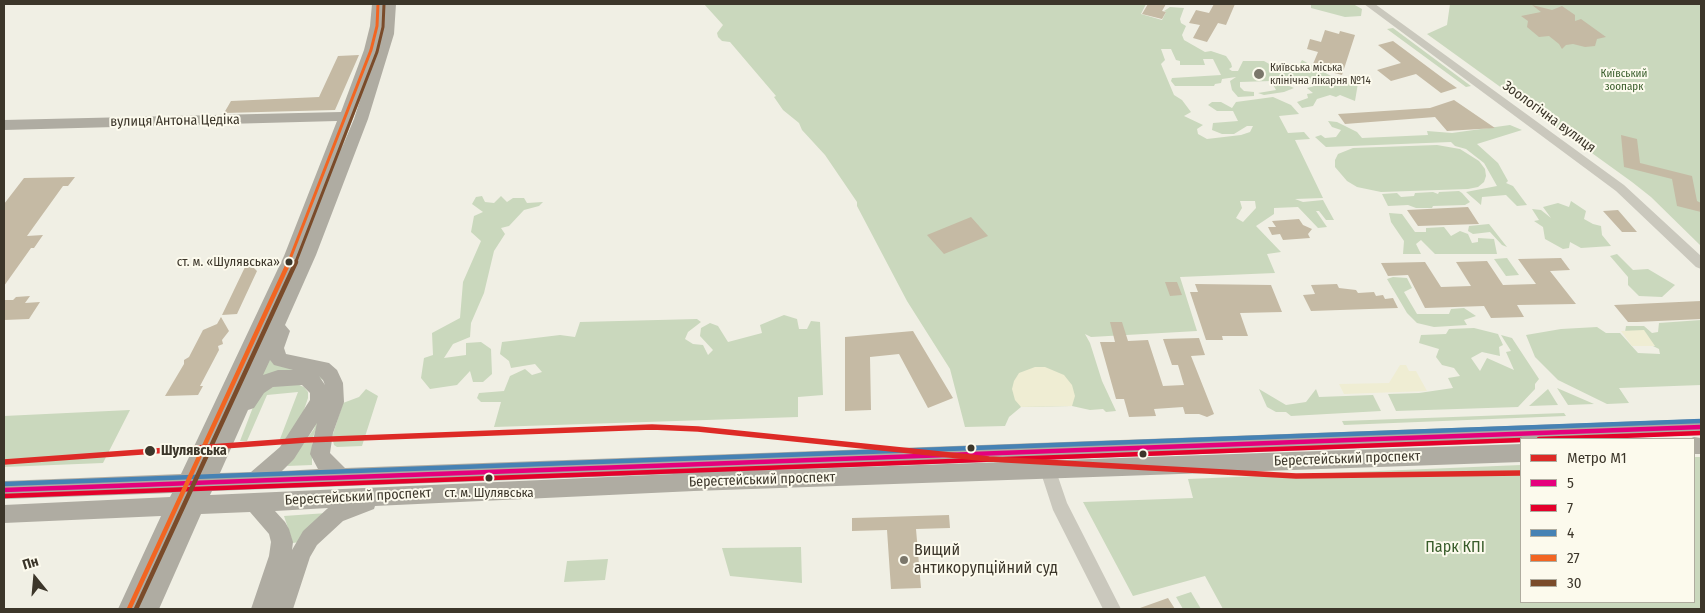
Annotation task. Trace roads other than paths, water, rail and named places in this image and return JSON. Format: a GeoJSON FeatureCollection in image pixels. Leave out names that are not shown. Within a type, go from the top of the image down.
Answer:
{"type":"FeatureCollection","features":[{"type":"Feature","properties":{"kind":"main road"},"geometry":{"type":"LineString","coordinates":[[148,609],[229,427],[273,314],[291,258],[347,116],[374,37],[378,4]]}},
{"type":"Feature","properties":{"kind":"main road"},"geometry":{"type":"LineString","coordinates":[[341,477],[326,464],[320,454],[323,433],[334,402],[334,382],[330,375],[322,368],[310,364],[280,360],[276,354],[276,343],[300,288],[308,255],[361,119],[387,34],[390,4]]}},
{"type":"Feature","properties":{"kind":"main road","name":"вулиця Антона Цедіка"},"geometry":{"type":"LineString","coordinates":[[4,125],[347,116]]}},
{"type":"Feature","properties":{"kind":"main road"},"geometry":{"type":"LineString","coordinates":[[129,609],[273,314],[308,255]]}},
{"type":"Feature","properties":{"kind":"main road"},"geometry":{"type":"LineString","coordinates":[[229,427],[257,388],[278,378],[296,376],[311,380],[319,392],[318,400],[288,453],[255,480]]}},
{"type":"Feature","properties":{"kind":"main road","name":"Берестейський проспект"},"geometry":{"type":"LineString","coordinates":[[4,490],[1701,427]]}},
{"type":"Feature","properties":{"kind":"main road","name":"Берестейський проспект"},"geometry":{"type":"LineString","coordinates":[[4,514],[684,482],[1520,453]]}},
{"type":"Feature","properties":{"kind":"main road"},"geometry":{"type":"LineString","coordinates":[[282,609],[301,553],[320,526],[336,514],[357,505],[389,496]]}},
{"type":"Feature","properties":{"kind":"main road"},"geometry":{"type":"LineString","coordinates":[[254,502],[278,529],[282,542],[280,556],[262,609]]}},
{"type":"Feature","properties":{"kind":"street","name":"Зоологічна вулиця"},"geometry":{"type":"LineString","coordinates":[[1369,4],[1620,188],[1701,264]]}},
{"type":"Feature","properties":{"kind":"street"},"geometry":{"type":"LineString","coordinates":[[1048,470],[1059,504],[1112,609]]}},
{"type":"Feature","properties":{"kind":"metro line","name":"M1"},"geometry":{"type":"LineString","coordinates":[[4,462],[306,440],[652,427],[698,429],[989,459],[1296,476],[1520,473]]}},
{"type":"Feature","properties":{"kind":"place","name":"Київська міська клінічна лікарня №14"},"geometry":{"type":"Point","coordinates":[1259,74]}},
{"type":"Feature","properties":{"kind":"place","name":"ст. м. «Шулявська»"},"geometry":{"type":"Point","coordinates":[289,262]}},
{"type":"Feature","properties":{"kind":"place","name":"Шулявська"},"geometry":{"type":"Point","coordinates":[150,451]}},
{"type":"Feature","properties":{"kind":"place","name":"ст. м. Шулявська"},"geometry":{"type":"Point","coordinates":[489,478]}},
{"type":"Feature","properties":{"kind":"place","name":"Вищий антикорупційний суд"},"geometry":{"type":"Point","coordinates":[904,560]}},
{"type":"Feature","properties":{"kind":"park label","name":"Київський зоопарк"},"geometry":{"type":"Point","coordinates":[1624,80]}},
{"type":"Feature","properties":{"kind":"park label","name":"Парк КПІ"},"geometry":{"type":"Point","coordinates":[1455,548]}}]}
